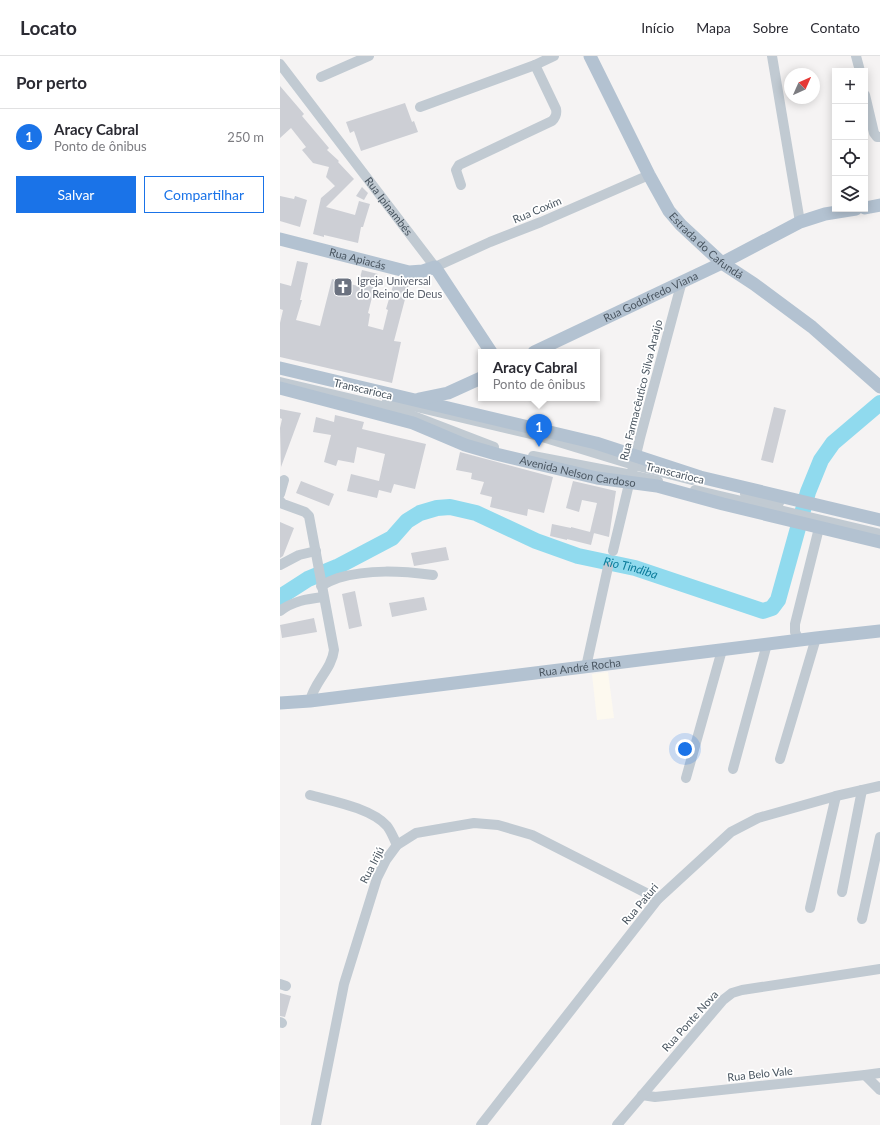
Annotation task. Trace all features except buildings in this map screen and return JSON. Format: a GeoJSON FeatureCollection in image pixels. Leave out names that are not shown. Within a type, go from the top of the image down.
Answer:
{"type":"FeatureCollection","features":[{"type":"Feature","properties":{"kind":"main road","name":"Estrada do Cafundá"},"geometry":{"type":"LineString","coordinates":[[590,56],[649,175],[669,210],[681,226],[722,263],[754,284],[812,327],[880,387]]}},
{"type":"Feature","properties":{"kind":"main road"},"geometry":{"type":"LineString","coordinates":[[868,207],[880,205]]}},
{"type":"Feature","properties":{"kind":"main road","name":"Rua Godofredo Viana"},"geometry":{"type":"LineString","coordinates":[[540,349],[722,263],[800,222],[825,214],[837,212]]}},
{"type":"Feature","properties":{"kind":"main road","name":"Rua Apiacás"},"geometry":{"type":"LineString","coordinates":[[280,239],[409,272],[423,271],[435,267]]}},
{"type":"Feature","properties":{"kind":"main road","name":"Rua Ipinambés"},"geometry":{"type":"LineString","coordinates":[[435,267],[489,349]]}},
{"type":"Feature","properties":{"kind":"main road","name":"Avenida Nelson Cardoso"},"geometry":{"type":"LineString","coordinates":[[280,368],[596,443],[657,486],[802,513],[880,520]]}},
{"type":"Feature","properties":{"kind":"main road"},"geometry":{"type":"LineString","coordinates":[[410,400],[448,393],[478,379]]}},
{"type":"Feature","properties":{"kind":"main road","name":"Avenida Nelson Cardoso"},"geometry":{"type":"LineString","coordinates":[[280,388],[413,423],[465,445],[496,454],[590,476],[633,470],[700,477],[802,513],[819,528],[880,542]]}},
{"type":"Feature","properties":{"kind":"main road","name":"Rua André Rocha"},"geometry":{"type":"LineString","coordinates":[[280,703],[310,701],[880,631]]}},
{"type":"Feature","properties":{"kind":"street"},"geometry":{"type":"LineString","coordinates":[[321,77],[350,60],[369,56]]}},
{"type":"Feature","properties":{"kind":"street"},"geometry":{"type":"LineString","coordinates":[[420,107],[535,65],[554,56]]}},
{"type":"Feature","properties":{"kind":"street"},"geometry":{"type":"LineString","coordinates":[[772,56],[800,222]]}},
{"type":"Feature","properties":{"kind":"street"},"geometry":{"type":"LineString","coordinates":[[856,56],[859,68]]}},
{"type":"Feature","properties":{"kind":"street","name":"Rua Ipinambés"},"geometry":{"type":"LineString","coordinates":[[280,64],[435,267]]}},
{"type":"Feature","properties":{"kind":"street"},"geometry":{"type":"LineString","coordinates":[[461,185],[456,170],[459,165],[552,120],[555,117],[557,113],[556,109],[535,65]]}},
{"type":"Feature","properties":{"kind":"street"},"geometry":{"type":"LineString","coordinates":[[867,104],[874,133],[877,137],[880,137]]}},
{"type":"Feature","properties":{"kind":"street","name":"Rua Coxim"},"geometry":{"type":"LineString","coordinates":[[435,267],[490,242],[541,222],[649,175]]}},
{"type":"Feature","properties":{"kind":"street","name":"Rua Farmacêutico Silva Araújo"},"geometry":{"type":"LineString","coordinates":[[613,552],[682,281]]}},
{"type":"Feature","properties":{"kind":"street","name":"Transcarioca"},"geometry":{"type":"LineString","coordinates":[[280,374],[539,436],[633,470]]}},
{"type":"Feature","properties":{"kind":"street","name":"Transcarioca"},"geometry":{"type":"LineString","coordinates":[[280,382],[394,409],[473,440],[508,451],[633,470]]}},
{"type":"Feature","properties":{"kind":"street"},"geometry":{"type":"LineString","coordinates":[[280,494],[284,480]]}},
{"type":"Feature","properties":{"kind":"street"},"geometry":{"type":"LineString","coordinates":[[280,502],[307,514],[334,650],[333,658],[313,689],[310,701]]}},
{"type":"Feature","properties":{"kind":"street"},"geometry":{"type":"LineString","coordinates":[[802,513],[880,528]]}},
{"type":"Feature","properties":{"kind":"street"},"geometry":{"type":"LineString","coordinates":[[802,513],[880,534]]}},
{"type":"Feature","properties":{"kind":"street"},"geometry":{"type":"LineString","coordinates":[[799,640],[795,632],[795,624],[819,528]]}},
{"type":"Feature","properties":{"kind":"street"},"geometry":{"type":"LineString","coordinates":[[280,565],[298,555],[316,555]]}},
{"type":"Feature","properties":{"kind":"street"},"geometry":{"type":"LineString","coordinates":[[586,666],[608,567]]}},
{"type":"Feature","properties":{"kind":"street"},"geometry":{"type":"LineString","coordinates":[[321,584],[337,578],[381,570],[407,571],[433,575]]}},
{"type":"Feature","properties":{"kind":"street"},"geometry":{"type":"LineString","coordinates":[[280,612],[287,606],[305,600],[323,597]]}},
{"type":"Feature","properties":{"kind":"street"},"geometry":{"type":"LineString","coordinates":[[780,759],[816,638]]}},
{"type":"Feature","properties":{"kind":"street"},"geometry":{"type":"LineString","coordinates":[[733,769],[766,644]]}},
{"type":"Feature","properties":{"kind":"street"},"geometry":{"type":"LineString","coordinates":[[686,778],[722,650]]}},
{"type":"Feature","properties":{"kind":"street","name":"Rua Paturi"},"geometry":{"type":"LineString","coordinates":[[481,1125],[658,899],[731,832],[758,818],[836,796],[880,786]]}},
{"type":"Feature","properties":{"kind":"street"},"geometry":{"type":"LineString","coordinates":[[842,892],[862,790]]}},
{"type":"Feature","properties":{"kind":"street"},"geometry":{"type":"LineString","coordinates":[[310,795],[360,810],[374,816],[387,826],[397,845]]}},
{"type":"Feature","properties":{"kind":"street"},"geometry":{"type":"LineString","coordinates":[[810,908],[836,796]]}},
{"type":"Feature","properties":{"kind":"street","name":"Rua Irijú"},"geometry":{"type":"LineString","coordinates":[[316,1125],[344,984],[377,878],[386,860],[397,845],[416,833],[474,823],[498,825],[532,835],[658,899]]}},
{"type":"Feature","properties":{"kind":"street"},"geometry":{"type":"LineString","coordinates":[[862,919],[880,837]]}},
{"type":"Feature","properties":{"kind":"street","name":"Rua Ponte Nova"},"geometry":{"type":"LineString","coordinates":[[617,1125],[723,1000],[732,994],[742,990],[880,969]]}},
{"type":"Feature","properties":{"kind":"street","name":"Rua Belo Vale"},"geometry":{"type":"LineString","coordinates":[[642,1095],[655,1097],[865,1075],[880,1072]]}},
{"type":"Feature","properties":{"kind":"street"},"geometry":{"type":"LineString","coordinates":[[865,1075],[880,1090]]}},
{"type":"Feature","properties":{"kind":"shaded area"},"geometry":{"type":"Polygon","coordinates":[[[608,672],[614,718],[597,720],[592,674],[608,672]]]}},
{"type":"Feature","properties":{"kind":"waterway","name":"Rio Tindiba"},"geometry":{"type":"LineString","coordinates":[[280,597],[308,579],[337,567],[392,538],[407,521],[420,513],[437,508],[450,507],[476,513],[536,541],[578,556],[635,568],[763,611],[772,608],[778,600],[808,492],[821,460],[833,443],[880,403]]}},
{"type":"Feature","properties":{"kind":"place","name":"Igreja Universal do Reino de Deus"},"geometry":{"type":"Point","coordinates":[343,287]}},
{"type":"Feature","properties":{"kind":"place","name":"Aracy Cabral"},"geometry":{"type":"Point","coordinates":[539,447]}}]}
